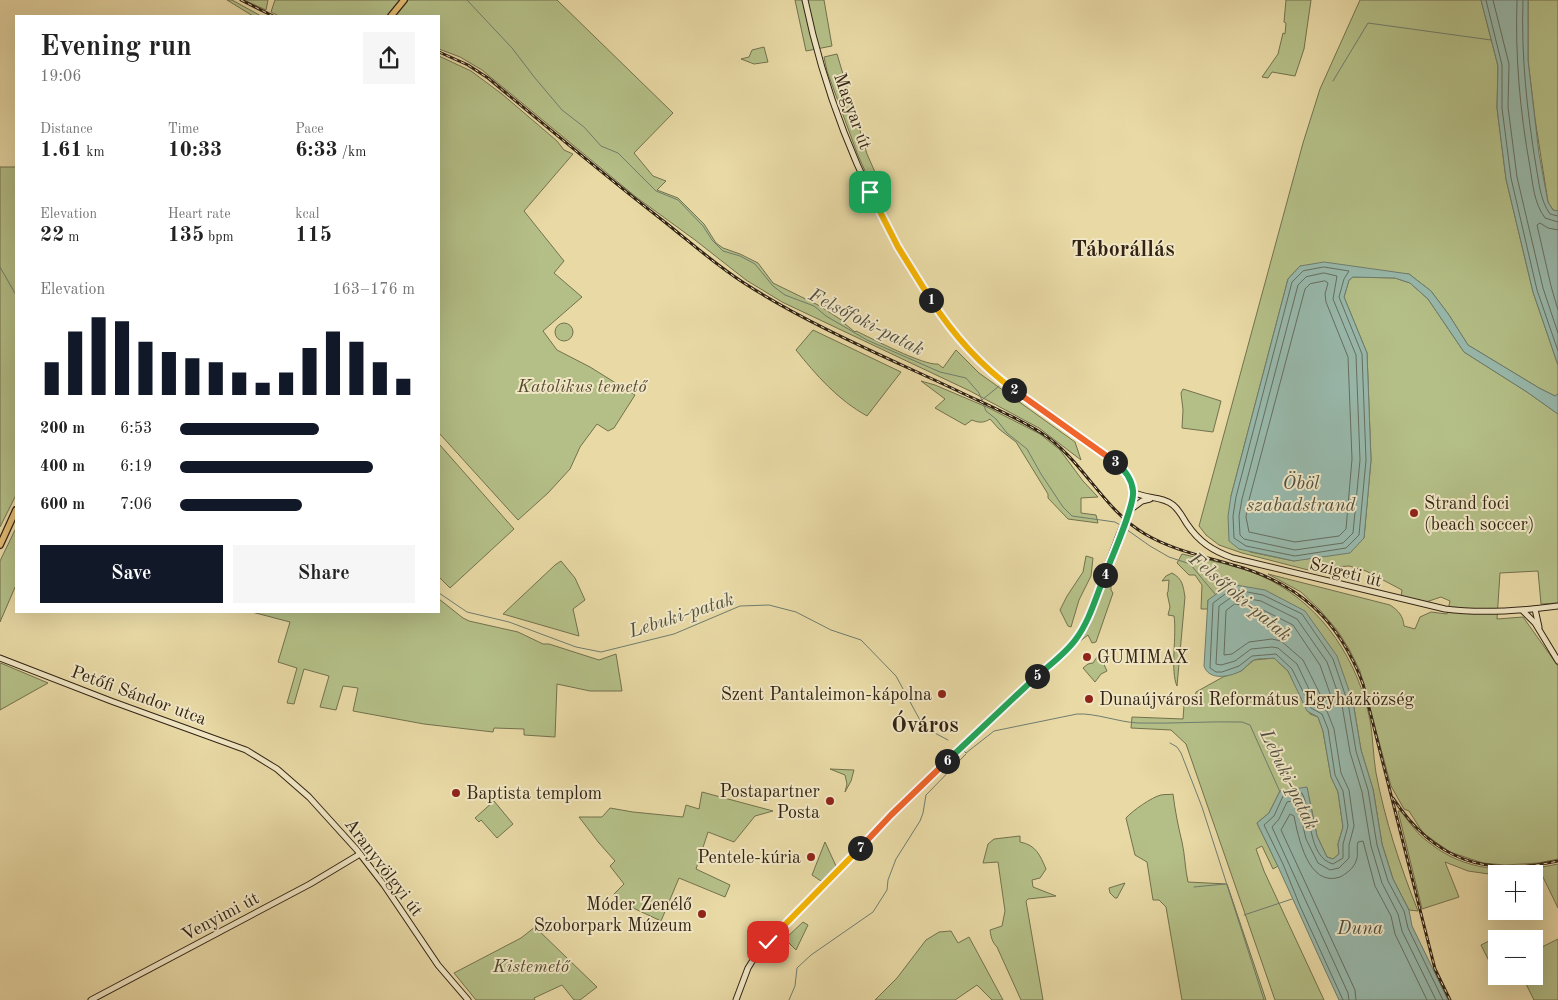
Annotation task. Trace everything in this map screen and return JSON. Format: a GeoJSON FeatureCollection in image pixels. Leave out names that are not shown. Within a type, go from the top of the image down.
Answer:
{"type":"FeatureCollection","features":[{"type":"Feature","properties":{"kind":"main road"},"geometry":{"type":"LineString","coordinates":[[392,15],[404,0]]}},
{"type":"Feature","properties":{"kind":"main road"},"geometry":{"type":"LineString","coordinates":[[0,545],[15,512]]}},
{"type":"Feature","properties":{"kind":"street","name":"Magyar út"},"geometry":{"type":"LineString","coordinates":[[736,1000],[748,968],[758,952],[891,815],[1004,706],[1070,646],[1085,625],[1133,499],[1129,479],[1116,464],[995,376],[968,351],[943,319],[879,213],[838,114],[815,43],[805,0]]}},
{"type":"Feature","properties":{"kind":"street"},"geometry":{"type":"LineString","coordinates":[[1133,492],[1142,499]]}},
{"type":"Feature","properties":{"kind":"street"},"geometry":{"type":"LineString","coordinates":[[1133,499],[1142,499]]}},
{"type":"Feature","properties":{"kind":"street"},"geometry":{"type":"LineString","coordinates":[[1129,512],[1142,499]]}},
{"type":"Feature","properties":{"kind":"street","name":"Szigeti út"},"geometry":{"type":"LineString","coordinates":[[1142,499],[1164,500],[1173,505],[1202,543],[1216,552],[1233,558],[1432,607],[1471,612],[1522,611],[1558,606]]}},
{"type":"Feature","properties":{"kind":"street"},"geometry":{"type":"LineString","coordinates":[[1535,609],[1541,633]]}},
{"type":"Feature","properties":{"kind":"street"},"geometry":{"type":"LineString","coordinates":[[1522,611],[1531,618],[1558,661]]}},
{"type":"Feature","properties":{"kind":"street","name":"Petőfi Sándor utca"},"geometry":{"type":"LineString","coordinates":[[0,658],[110,701],[229,743],[266,761]]}},
{"type":"Feature","properties":{"kind":"street","name":"Aranyvölgyi út"},"geometry":{"type":"LineString","coordinates":[[266,761],[287,776],[309,797],[360,854],[404,913],[438,965],[468,1000]]}},
{"type":"Feature","properties":{"kind":"street","name":"Venyimi út"},"geometry":{"type":"LineString","coordinates":[[91,1000],[310,884],[360,854]]}},
{"type":"Feature","properties":{"kind":"green space"},"geometry":{"type":"Polygon","coordinates":[[[227,0],[232,0],[259,15],[251,15],[227,0]]]}},
{"type":"Feature","properties":{"kind":"green space"},"geometry":{"type":"Polygon","coordinates":[[[244,0],[268,0],[266,10],[244,0]]]}},
{"type":"Feature","properties":{"kind":"green space"},"geometry":{"type":"Polygon","coordinates":[[[275,0],[557,0],[673,113],[634,153],[653,176],[666,181],[657,190],[678,198],[704,224],[716,243],[723,248],[758,263],[773,283],[818,305],[846,323],[855,332],[921,361],[938,364],[943,368],[956,350],[979,373],[1075,442],[1081,460],[1039,428],[970,391],[782,302],[746,280],[636,197],[482,70],[460,57],[440,49],[440,15],[277,15],[271,12],[275,0]]]}},
{"type":"Feature","properties":{"kind":"green space"},"geometry":{"type":"Polygon","coordinates":[[[795,0],[824,0],[832,46],[806,51],[795,0]]]}},
{"type":"Feature","properties":{"kind":"green space"},"geometry":{"type":"Polygon","coordinates":[[[1286,0],[1311,0],[1304,49],[1295,76],[1272,72],[1268,78],[1262,77],[1278,54],[1283,33],[1285,34],[1286,0]]]}},
{"type":"Feature","properties":{"kind":"green space"},"geometry":{"type":"Polygon","coordinates":[[[1360,0],[1481,0],[1498,66],[1497,108],[1506,179],[1533,292],[1558,365],[1558,394],[1555,396],[1539,388],[1468,345],[1431,291],[1409,274],[1300,266],[1288,279],[1231,496],[1250,552],[1294,561],[1364,538],[1371,460],[1367,353],[1344,297],[1349,280],[1353,277],[1395,278],[1410,283],[1428,299],[1464,352],[1558,414],[1558,603],[1541,604],[1538,571],[1500,573],[1497,619],[1523,617],[1558,666],[1558,859],[1538,863],[1505,865],[1483,863],[1450,852],[1423,833],[1409,811],[1404,809],[1391,786],[1360,671],[1349,649],[1337,630],[1301,592],[1268,574],[1390,605],[1400,614],[1404,626],[1415,629],[1420,617],[1431,612],[1447,614],[1450,601],[1441,597],[1426,602],[1401,597],[1402,590],[1366,571],[1349,566],[1333,567],[1316,572],[1242,553],[1219,545],[1206,535],[1199,526],[1303,143],[1320,89],[1360,0]]]}},
{"type":"Feature","properties":{"kind":"green space"},"geometry":{"type":"Polygon","coordinates":[[[1528,0],[1558,0],[1558,211],[1553,210],[1548,202],[1535,119],[1528,60],[1528,0]]]}},
{"type":"Feature","properties":{"kind":"green space"},"geometry":{"type":"Polygon","coordinates":[[[764,47],[768,62],[754,64],[741,59],[749,57],[752,50],[764,47]]]}},
{"type":"Feature","properties":{"kind":"green space"},"geometry":{"type":"Polygon","coordinates":[[[837,54],[867,154],[882,188],[874,191],[857,153],[827,71],[824,57],[837,54]]]}},
{"type":"Feature","properties":{"kind":"green space","name":"Katolikus temető"},"geometry":{"type":"Polygon","coordinates":[[[440,56],[471,71],[502,94],[557,141],[564,150],[573,154],[524,211],[564,261],[554,273],[582,297],[543,331],[557,350],[590,367],[635,395],[614,428],[608,431],[597,424],[580,447],[570,469],[548,493],[518,520],[440,434],[440,56]]]}},
{"type":"Feature","properties":{"kind":"green space"},"geometry":{"type":"Polygon","coordinates":[[[0,167],[15,167],[15,497],[0,527],[0,167]]]}},
{"type":"Feature","properties":{"kind":"green space"},"geometry":{"type":"Polygon","coordinates":[[[564,323],[570,326],[573,332],[570,338],[564,341],[558,338],[555,332],[558,326],[564,323]]]}},
{"type":"Feature","properties":{"kind":"green space"},"geometry":{"type":"Polygon","coordinates":[[[813,330],[901,372],[867,416],[856,410],[828,386],[796,350],[813,330]]]}},
{"type":"Feature","properties":{"kind":"green space"},"geometry":{"type":"Polygon","coordinates":[[[921,381],[989,408],[1040,434],[1060,450],[1083,481],[1098,497],[1081,498],[1081,513],[1096,515],[1098,523],[1068,519],[1048,498],[1048,494],[1016,442],[999,429],[990,419],[981,422],[972,420],[965,425],[935,408],[945,399],[921,381]]]}},
{"type":"Feature","properties":{"kind":"green space"},"geometry":{"type":"Polygon","coordinates":[[[1183,389],[1221,401],[1213,432],[1182,428],[1183,410],[1181,393],[1183,389]]]}},
{"type":"Feature","properties":{"kind":"green space"},"geometry":{"type":"Polygon","coordinates":[[[440,445],[514,529],[450,588],[440,578],[440,445]]]}},
{"type":"Feature","properties":{"kind":"green space"},"geometry":{"type":"Polygon","coordinates":[[[15,530],[15,587],[0,622],[0,561],[15,530]]]}},
{"type":"Feature","properties":{"kind":"green space"},"geometry":{"type":"Polygon","coordinates":[[[1182,554],[1238,567],[1270,580],[1307,605],[1336,638],[1357,677],[1364,698],[1370,720],[1376,773],[1388,825],[1418,911],[1409,910],[1393,879],[1382,844],[1373,789],[1361,750],[1353,702],[1208,600],[1208,609],[1201,609],[1202,585],[1195,575],[1189,575],[1177,563],[1182,554]]]}},
{"type":"Feature","properties":{"kind":"green space"},"geometry":{"type":"Polygon","coordinates":[[[1086,556],[1093,558],[1091,576],[1079,600],[1071,627],[1068,626],[1060,610],[1083,572],[1086,556]]]}},
{"type":"Feature","properties":{"kind":"green space"},"geometry":{"type":"Polygon","coordinates":[[[561,561],[575,578],[585,600],[573,609],[579,636],[503,614],[555,565],[561,561]]]}},
{"type":"Feature","properties":{"kind":"green space"},"geometry":{"type":"Polygon","coordinates":[[[1172,573],[1180,580],[1185,597],[1177,686],[1174,671],[1174,616],[1168,615],[1170,607],[1167,593],[1169,580],[1162,581],[1172,573]]]}},
{"type":"Feature","properties":{"kind":"green space"},"geometry":{"type":"Polygon","coordinates":[[[1111,575],[1111,590],[1113,593],[1096,642],[1092,643],[1088,635],[1080,641],[1089,627],[1107,578],[1111,575]]]}},
{"type":"Feature","properties":{"kind":"green space"},"geometry":{"type":"Polygon","coordinates":[[[440,600],[469,621],[518,632],[543,644],[549,644],[599,660],[616,654],[622,691],[590,691],[557,684],[555,737],[524,735],[524,729],[494,728],[493,732],[424,724],[353,711],[358,688],[343,686],[336,710],[320,707],[329,676],[304,669],[294,704],[287,703],[297,668],[278,662],[290,622],[256,613],[440,613],[440,600]]]}},
{"type":"Feature","properties":{"kind":"green space"},"geometry":{"type":"Polygon","coordinates":[[[1099,654],[1107,671],[1101,674],[1095,682],[1083,668],[1093,663],[1099,654]]]}},
{"type":"Feature","properties":{"kind":"green space"},"geometry":{"type":"Polygon","coordinates":[[[1274,658],[1288,671],[1310,714],[1318,717],[1323,731],[1331,777],[1338,792],[1343,827],[1338,844],[1339,854],[1333,859],[1327,857],[1317,836],[1307,788],[1280,791],[1269,813],[1257,823],[1278,866],[1273,869],[1262,846],[1256,849],[1264,871],[1324,1000],[1275,1000],[1186,744],[1171,730],[1131,728],[1132,717],[1183,719],[1184,705],[1181,701],[1195,698],[1196,692],[1223,677],[1241,671],[1254,660],[1274,658]]]}},
{"type":"Feature","properties":{"kind":"green space"},"geometry":{"type":"Polygon","coordinates":[[[0,663],[3,664],[48,683],[0,710],[0,663]]]}},
{"type":"Feature","properties":{"kind":"green space"},"geometry":{"type":"Polygon","coordinates":[[[830,769],[854,770],[845,792],[847,784],[845,775],[830,769]]]}},
{"type":"Feature","properties":{"kind":"green space"},"geometry":{"type":"Polygon","coordinates":[[[702,792],[773,811],[755,816],[734,842],[708,832],[696,869],[730,885],[725,897],[679,878],[661,921],[616,900],[613,895],[624,884],[610,866],[615,861],[579,817],[602,817],[610,808],[683,817],[686,805],[699,809],[702,792]]]}},
{"type":"Feature","properties":{"kind":"green space"},"geometry":{"type":"Polygon","coordinates":[[[1173,794],[1188,882],[1227,884],[1266,1000],[1182,1000],[1166,907],[1159,900],[1153,900],[1147,862],[1135,855],[1126,818],[1153,798],[1173,794]]]}},
{"type":"Feature","properties":{"kind":"green space"},"geometry":{"type":"Polygon","coordinates":[[[494,801],[513,824],[497,838],[481,820],[479,822],[475,818],[494,801]]]}},
{"type":"Feature","properties":{"kind":"green space"},"geometry":{"type":"Polygon","coordinates":[[[1398,811],[1401,811],[1425,840],[1449,856],[1488,868],[1488,874],[1468,871],[1445,862],[1459,897],[1422,909],[1398,811]]]}},
{"type":"Feature","properties":{"kind":"green space"},"geometry":{"type":"Polygon","coordinates":[[[1020,836],[1020,842],[1034,848],[1046,869],[1040,878],[1032,880],[1033,887],[1056,896],[1028,899],[1026,901],[1043,1000],[1021,1000],[991,937],[990,930],[1002,926],[1005,911],[998,862],[983,863],[988,844],[994,839],[1020,836]]]}},
{"type":"Feature","properties":{"kind":"green space"},"geometry":{"type":"Polygon","coordinates":[[[825,842],[836,866],[821,881],[812,875],[825,842]]]}},
{"type":"Feature","properties":{"kind":"green space"},"geometry":{"type":"Polygon","coordinates":[[[1558,864],[1558,908],[1543,877],[1543,867],[1558,864]]]}},
{"type":"Feature","properties":{"kind":"green space"},"geometry":{"type":"Polygon","coordinates":[[[1125,883],[1117,898],[1110,893],[1109,888],[1125,883]]]}},
{"type":"Feature","properties":{"kind":"green space"},"geometry":{"type":"Polygon","coordinates":[[[803,922],[808,925],[796,950],[785,939],[803,922]]]}},
{"type":"Feature","properties":{"kind":"green space","name":"Kistemető"},"geometry":{"type":"Polygon","coordinates":[[[535,927],[597,987],[580,1000],[574,1000],[562,985],[534,998],[535,1000],[476,1000],[454,973],[521,938],[535,927]]]}},
{"type":"Feature","properties":{"kind":"green space"},"geometry":{"type":"Polygon","coordinates":[[[951,931],[958,943],[969,937],[1003,1000],[992,1000],[977,985],[955,1000],[875,1000],[897,978],[926,940],[939,932],[951,931]]]}},
{"type":"Feature","properties":{"kind":"green space"},"geometry":{"type":"Polygon","coordinates":[[[1558,939],[1558,1000],[1534,1000],[1526,985],[1543,985],[1543,946],[1558,939]]]}},
{"type":"Feature","properties":{"kind":"green space"},"geometry":{"type":"Polygon","coordinates":[[[1488,942],[1488,959],[1481,945],[1488,942]]]}},
{"type":"Feature","properties":{"kind":"water"},"geometry":{"type":"Polygon","coordinates":[[[1481,0],[1528,0],[1528,60],[1539,154],[1548,202],[1553,210],[1558,211],[1558,365],[1533,292],[1506,179],[1497,108],[1498,66],[1481,0]]]}},
{"type":"Feature","properties":{"kind":"water","name":"Öböl szabadstrand"},"geometry":{"type":"Polygon","coordinates":[[[1324,262],[1409,274],[1431,291],[1468,345],[1539,388],[1555,396],[1558,394],[1558,414],[1464,352],[1428,299],[1410,283],[1395,278],[1353,277],[1349,280],[1344,297],[1367,353],[1371,460],[1364,538],[1350,553],[1294,561],[1239,549],[1229,541],[1228,516],[1231,496],[1288,279],[1300,266],[1324,262]]]}},
{"type":"Feature","properties":{"kind":"water","name":"Duna"},"geometry":{"type":"Polygon","coordinates":[[[1230,584],[1265,590],[1305,611],[1337,656],[1353,702],[1361,750],[1373,789],[1382,844],[1393,879],[1409,910],[1412,926],[1448,1000],[1339,1000],[1257,823],[1269,813],[1280,791],[1307,787],[1317,836],[1327,857],[1333,859],[1339,854],[1338,844],[1343,827],[1338,792],[1331,777],[1323,731],[1318,717],[1307,711],[1288,671],[1274,658],[1254,660],[1241,671],[1231,675],[1215,676],[1207,671],[1204,666],[1208,600],[1230,584]]]}},
{"type":"Feature","properties":{"kind":"waterway","name":"Felsőfoki-patak"},"geometry":{"type":"LineString","coordinates":[[467,0],[512,48],[562,110],[584,127],[601,146],[618,153],[656,191],[678,200],[703,226],[712,240],[723,251],[740,256],[755,264],[773,286],[785,295],[814,306],[826,316],[867,340],[940,372],[966,378],[979,393],[986,411],[996,419],[1007,433],[1027,449],[1063,507],[1072,516],[1115,522],[1120,525]]}},
{"type":"Feature","properties":{"kind":"waterway"},"geometry":{"type":"LineString","coordinates":[[1333,81],[1368,23],[1491,40]]}},
{"type":"Feature","properties":{"kind":"waterway","name":"Lebuki-patak"},"geometry":{"type":"LineString","coordinates":[[0,267],[15,293]]}},
{"type":"Feature","properties":{"kind":"waterway"},"geometry":{"type":"LineString","coordinates":[[982,400],[999,386]]}},
{"type":"Feature","properties":{"kind":"waterway","name":"Felsőfoki-patak"},"geometry":{"type":"LineString","coordinates":[[1123,527],[1169,557],[1190,564],[1215,594]]}},
{"type":"Feature","properties":{"kind":"waterway","name":"Lebuki-patak"},"geometry":{"type":"LineString","coordinates":[[440,594],[467,612],[509,622],[576,647],[601,652],[674,634],[740,606],[769,605],[796,612],[831,630],[861,640],[896,676],[921,722],[931,731],[948,740]]}},
{"type":"Feature","properties":{"kind":"waterway","name":"Lebuki-patak"},"geometry":{"type":"LineString","coordinates":[[964,751],[966,753],[994,731],[1077,714],[1138,723],[1242,722],[1250,725],[1280,792]]}},
{"type":"Feature","properties":{"kind":"waterway"},"geometry":{"type":"LineString","coordinates":[[1170,743],[1177,747],[1181,753],[1202,807],[1264,1000]]}},
{"type":"Feature","properties":{"kind":"waterway"},"geometry":{"type":"LineString","coordinates":[[789,1000],[795,986],[797,968],[811,955],[873,912],[887,890],[888,880],[896,859],[920,821],[926,795],[966,754]]}},
{"type":"Feature","properties":{"kind":"waterway"},"geometry":{"type":"LineString","coordinates":[[1194,887],[1225,884]]}},
{"type":"Feature","properties":{"kind":"waterway"},"geometry":{"type":"LineString","coordinates":[[1244,915],[1292,899]]}},
{"type":"Feature","properties":{"kind":"railway"},"geometry":{"type":"LineString","coordinates":[[241,0],[271,15]]}},
{"type":"Feature","properties":{"kind":"railway"},"geometry":{"type":"LineString","coordinates":[[440,52],[468,65],[488,78],[714,261],[769,299],[822,327],[999,410],[1040,432],[1068,455],[1116,511],[1130,524],[1155,540],[1257,573],[1278,582],[1314,607],[1342,641],[1363,684],[1435,969],[1450,1000]]}},
{"type":"Feature","properties":{"kind":"railway"},"geometry":{"type":"LineString","coordinates":[[1393,798],[1426,837],[1444,850],[1464,859],[1485,865],[1508,867],[1558,861]]}},
{"type":"Feature","properties":{"kind":"place","name":"Strand foci (beach soccer)"},"geometry":{"type":"Point","coordinates":[1414,513]}},
{"type":"Feature","properties":{"kind":"place","name":"GUMIMAX"},"geometry":{"type":"Point","coordinates":[1087,657]}},
{"type":"Feature","properties":{"kind":"place","name":"Szent Pantaleimon-kápolna"},"geometry":{"type":"Point","coordinates":[942,694]}},
{"type":"Feature","properties":{"kind":"place","name":"Dunaújvárosi Református Egyházközség"},"geometry":{"type":"Point","coordinates":[1089,699]}},
{"type":"Feature","properties":{"kind":"place","name":"Baptista templom"},"geometry":{"type":"Point","coordinates":[456,793]}},
{"type":"Feature","properties":{"kind":"place","name":"Postapartner Posta"},"geometry":{"type":"Point","coordinates":[830,801]}},
{"type":"Feature","properties":{"kind":"place","name":"Pentele-kúria"},"geometry":{"type":"Point","coordinates":[811,857]}},
{"type":"Feature","properties":{"kind":"place","name":"Móder Zenélő Szoborpark Múzeum"},"geometry":{"type":"Point","coordinates":[702,914]}},
{"type":"Feature","properties":{"kind":"district","name":"Táborállás"},"geometry":{"type":"Point","coordinates":[1123,248]}},
{"type":"Feature","properties":{"kind":"district","name":"Óváros"},"geometry":{"type":"Point","coordinates":[925,724]}},
{"type":"Feature","properties":{"kind":"route"},"geometry":{"type":"LineString","coordinates":[[768,942],[891,815],[1004,706],[1068,649],[1085,625],[1133,499],[1129,479],[1122,468],[995,376],[956,338],[898,247],[879,213],[870,192]]}}]}
